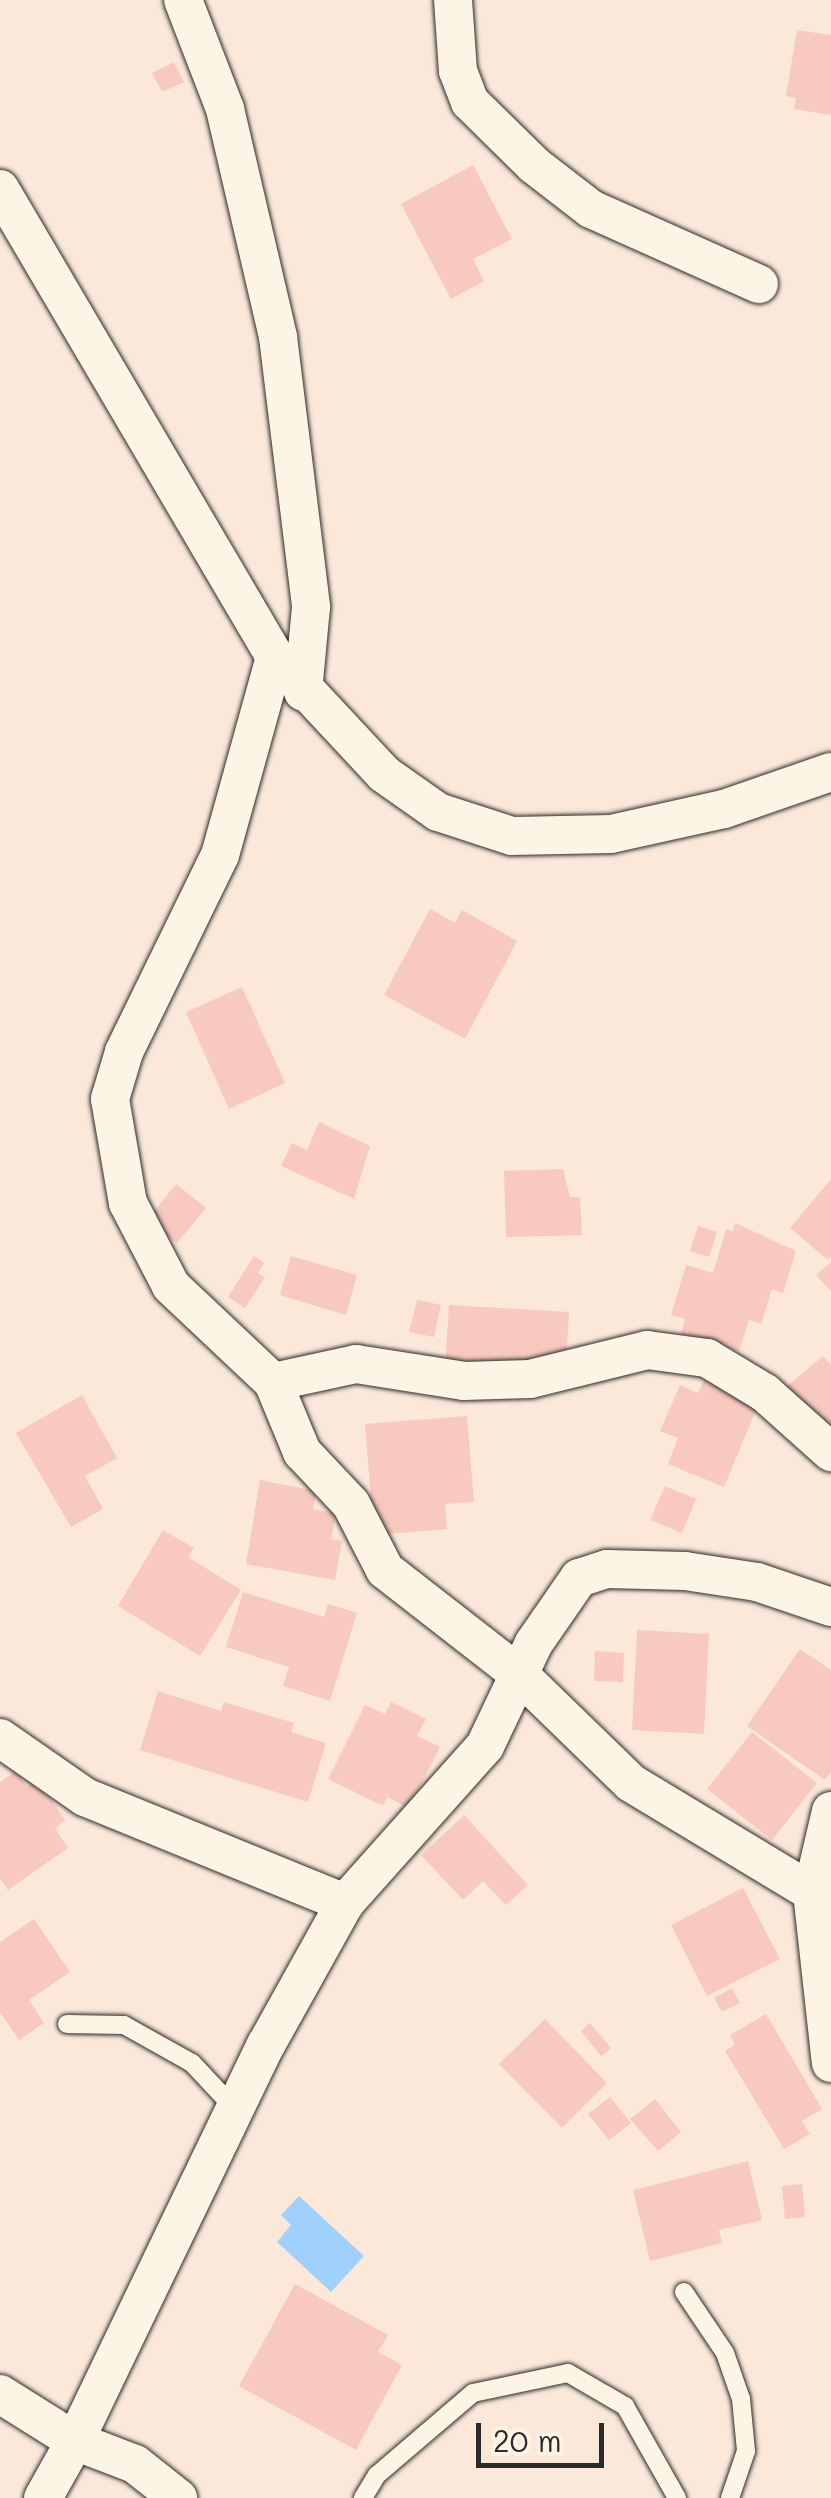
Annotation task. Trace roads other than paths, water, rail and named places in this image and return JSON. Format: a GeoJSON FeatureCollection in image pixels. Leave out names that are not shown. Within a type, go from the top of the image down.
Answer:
{"type":"FeatureCollection","features":[{"type":"Feature","properties":{"kind":"street"},"geometry":{"type":"LineString","coordinates":[[183,0],[225,110],[278,336],[311,608],[303,692]]}},
{"type":"Feature","properties":{"kind":"street"},"geometry":{"type":"LineString","coordinates":[[452,0],[458,71],[470,102],[534,165],[592,209],[759,284]]}},
{"type":"Feature","properties":{"kind":"street"},"geometry":{"type":"LineString","coordinates":[[0,190],[275,657],[303,692],[384,774],[425,802],[512,836],[611,834],[724,809],[831,772]]}},
{"type":"Feature","properties":{"kind":"street"},"geometry":{"type":"LineString","coordinates":[[275,657],[220,855],[124,1052],[110,1099],[128,1203],[164,1274],[274,1382],[302,1452],[351,1504],[386,1570],[522,1676],[631,1783],[812,1892]]}},
{"type":"Feature","properties":{"kind":"street"},"geometry":{"type":"LineString","coordinates":[[274,1382],[356,1364],[464,1381],[530,1379],[647,1350],[706,1358],[765,1393],[831,1452]]}},
{"type":"Feature","properties":{"kind":"street"},"geometry":{"type":"LineString","coordinates":[[42,2498],[76,2441],[236,2110],[344,1904],[485,1746],[561,1596],[578,1578],[608,1569],[757,1582],[831,1607]]}},
{"type":"Feature","properties":{"kind":"street"},"geometry":{"type":"LineString","coordinates":[[0,1738],[85,1798],[344,1904]]}},
{"type":"Feature","properties":{"kind":"street"},"geometry":{"type":"LineString","coordinates":[[831,1811],[812,1892],[831,2063]]}},
{"type":"Feature","properties":{"kind":"street"},"geometry":{"type":"LineString","coordinates":[[0,2394],[76,2441],[134,2464],[178,2498]]}},
{"type":"Feature","properties":{"kind":"lane"},"geometry":{"type":"LineString","coordinates":[[67,2024],[124,2025],[192,2063],[236,2110]]}},
{"type":"Feature","properties":{"kind":"lane"},"geometry":{"type":"LineString","coordinates":[[684,2292],[724,2353],[742,2399],[746,2451],[730,2498]]}},
{"type":"Feature","properties":{"kind":"lane"},"geometry":{"type":"LineString","coordinates":[[363,2498],[377,2475],[473,2393],[568,2373],[625,2406],[677,2498]]}},
{"type":"Feature","properties":{"kind":"water"},"geometry":{"type":"Polygon","coordinates":[[[299,2196],[364,2256],[331,2292],[277,2242],[291,2225],[281,2215],[299,2196]]]}}]}
